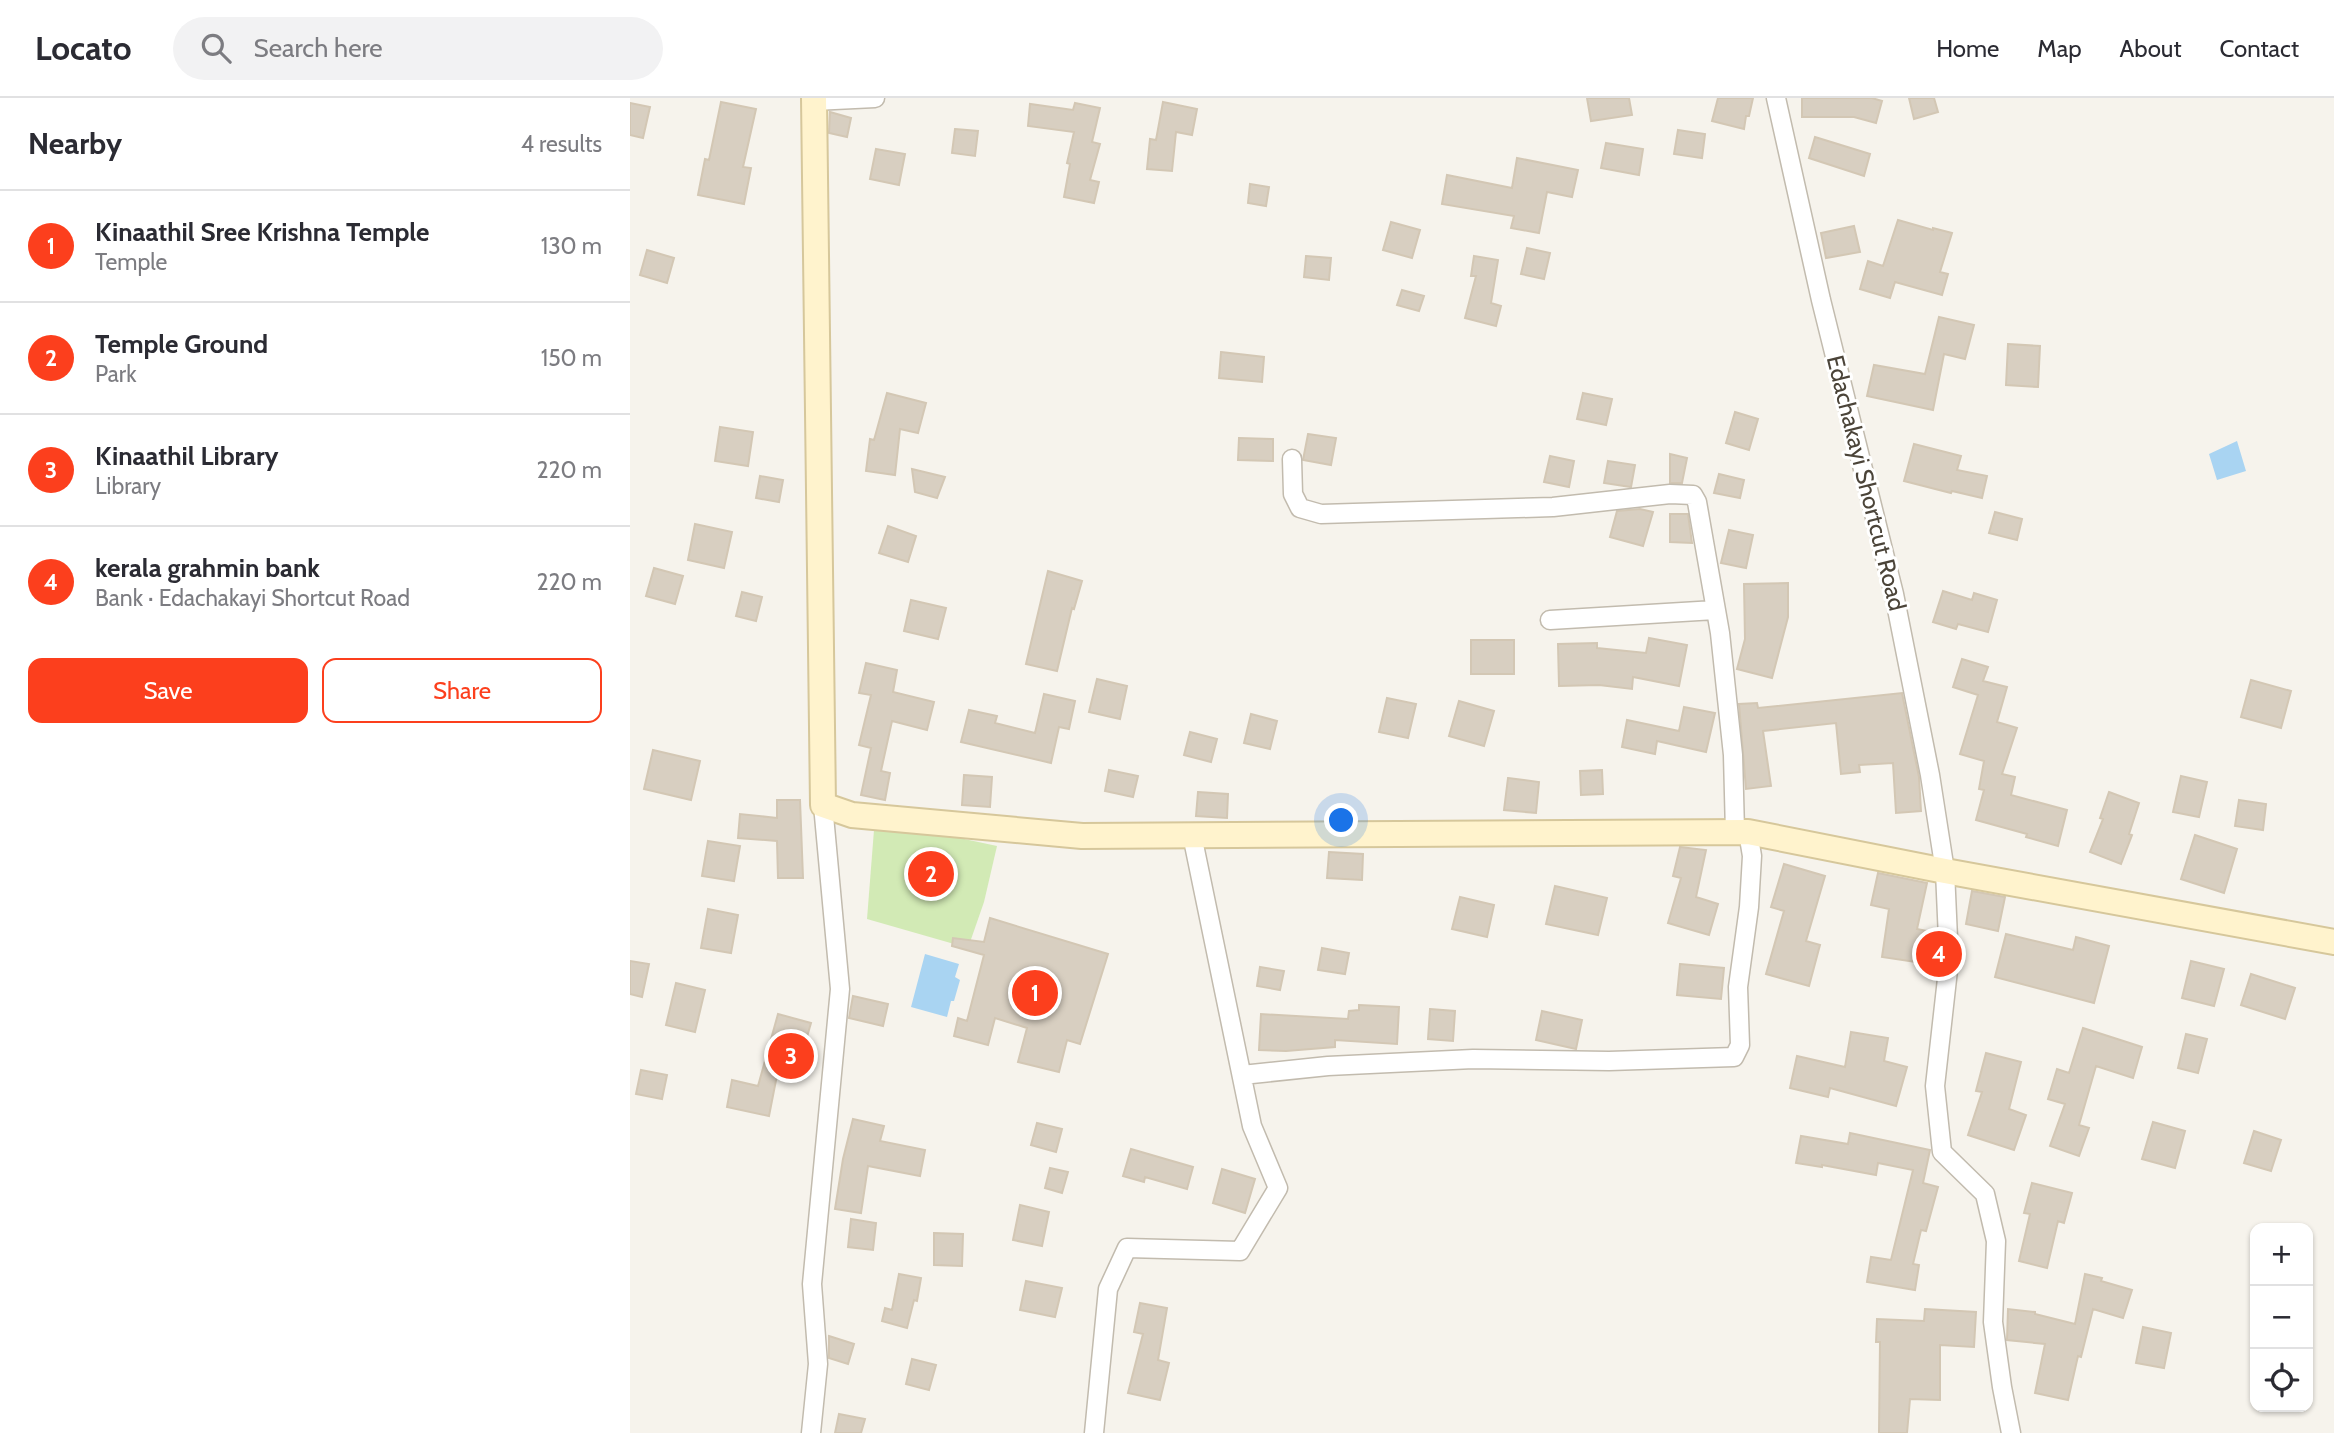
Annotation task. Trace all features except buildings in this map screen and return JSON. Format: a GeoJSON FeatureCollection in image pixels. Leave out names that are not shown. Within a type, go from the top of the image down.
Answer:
{"type":"FeatureCollection","features":[{"type":"Feature","properties":{"kind":"main road"},"geometry":{"type":"LineString","coordinates":[[814,100],[823,805],[852,815],[1082,836],[1742,832],[2334,943]]}},
{"type":"Feature","properties":{"kind":"street"},"geometry":{"type":"LineString","coordinates":[[814,100],[875,98]]}},
{"type":"Feature","properties":{"kind":"street","name":"Edachakayi Shortcut Road"},"geometry":{"type":"LineString","coordinates":[[1776,98],[1821,300],[1894,594],[1930,775],[1945,871],[1949,961],[1936,1086],[1942,1152],[1985,1194],[1996,1241],[1993,1322],[2001,1387],[2011,1433]]}},
{"type":"Feature","properties":{"kind":"street"},"geometry":{"type":"LineString","coordinates":[[1242,1074],[1328,1066],[1473,1059],[1609,1061],[1734,1057],[1740,1045],[1738,987],[1749,907],[1752,856],[1742,832],[1715,610],[1698,502],[1693,495],[1670,494],[1553,507],[1321,514],[1300,508],[1293,494],[1292,459]]}},
{"type":"Feature","properties":{"kind":"street"},"geometry":{"type":"LineString","coordinates":[[1550,620],[1715,610]]}},
{"type":"Feature","properties":{"kind":"street"},"geometry":{"type":"LineString","coordinates":[[811,1433],[818,1364],[812,1284],[840,989],[823,805]]}},
{"type":"Feature","properties":{"kind":"street"},"geometry":{"type":"LineString","coordinates":[[1094,1433],[1108,1289],[1127,1248],[1240,1251],[1278,1188],[1252,1126],[1192,835]]}},
{"type":"Feature","properties":{"kind":"green space"},"geometry":{"type":"Polygon","coordinates":[[[874,830],[936,833],[997,846],[984,902],[968,948],[867,919],[874,830]]]}},
{"type":"Feature","properties":{"kind":"water"},"geometry":{"type":"Polygon","coordinates":[[[2237,441],[2246,471],[2217,480],[2209,454],[2237,441]]]}},
{"type":"Feature","properties":{"kind":"water"},"geometry":{"type":"Polygon","coordinates":[[[925,954],[959,964],[955,977],[960,980],[947,1017],[911,1007],[925,954]]]}},
{"type":"Feature","properties":{"kind":"place","name":"Temple Ground"},"geometry":{"type":"Point","coordinates":[931,874]}},
{"type":"Feature","properties":{"kind":"place","name":"kerala grahmin bank"},"geometry":{"type":"Point","coordinates":[1939,954]}},
{"type":"Feature","properties":{"kind":"place","name":"Kinaathil Sree Krishna Temple"},"geometry":{"type":"Point","coordinates":[1035,993]}},
{"type":"Feature","properties":{"kind":"place","name":"Kinaathil Library"},"geometry":{"type":"Point","coordinates":[791,1056]}}]}
